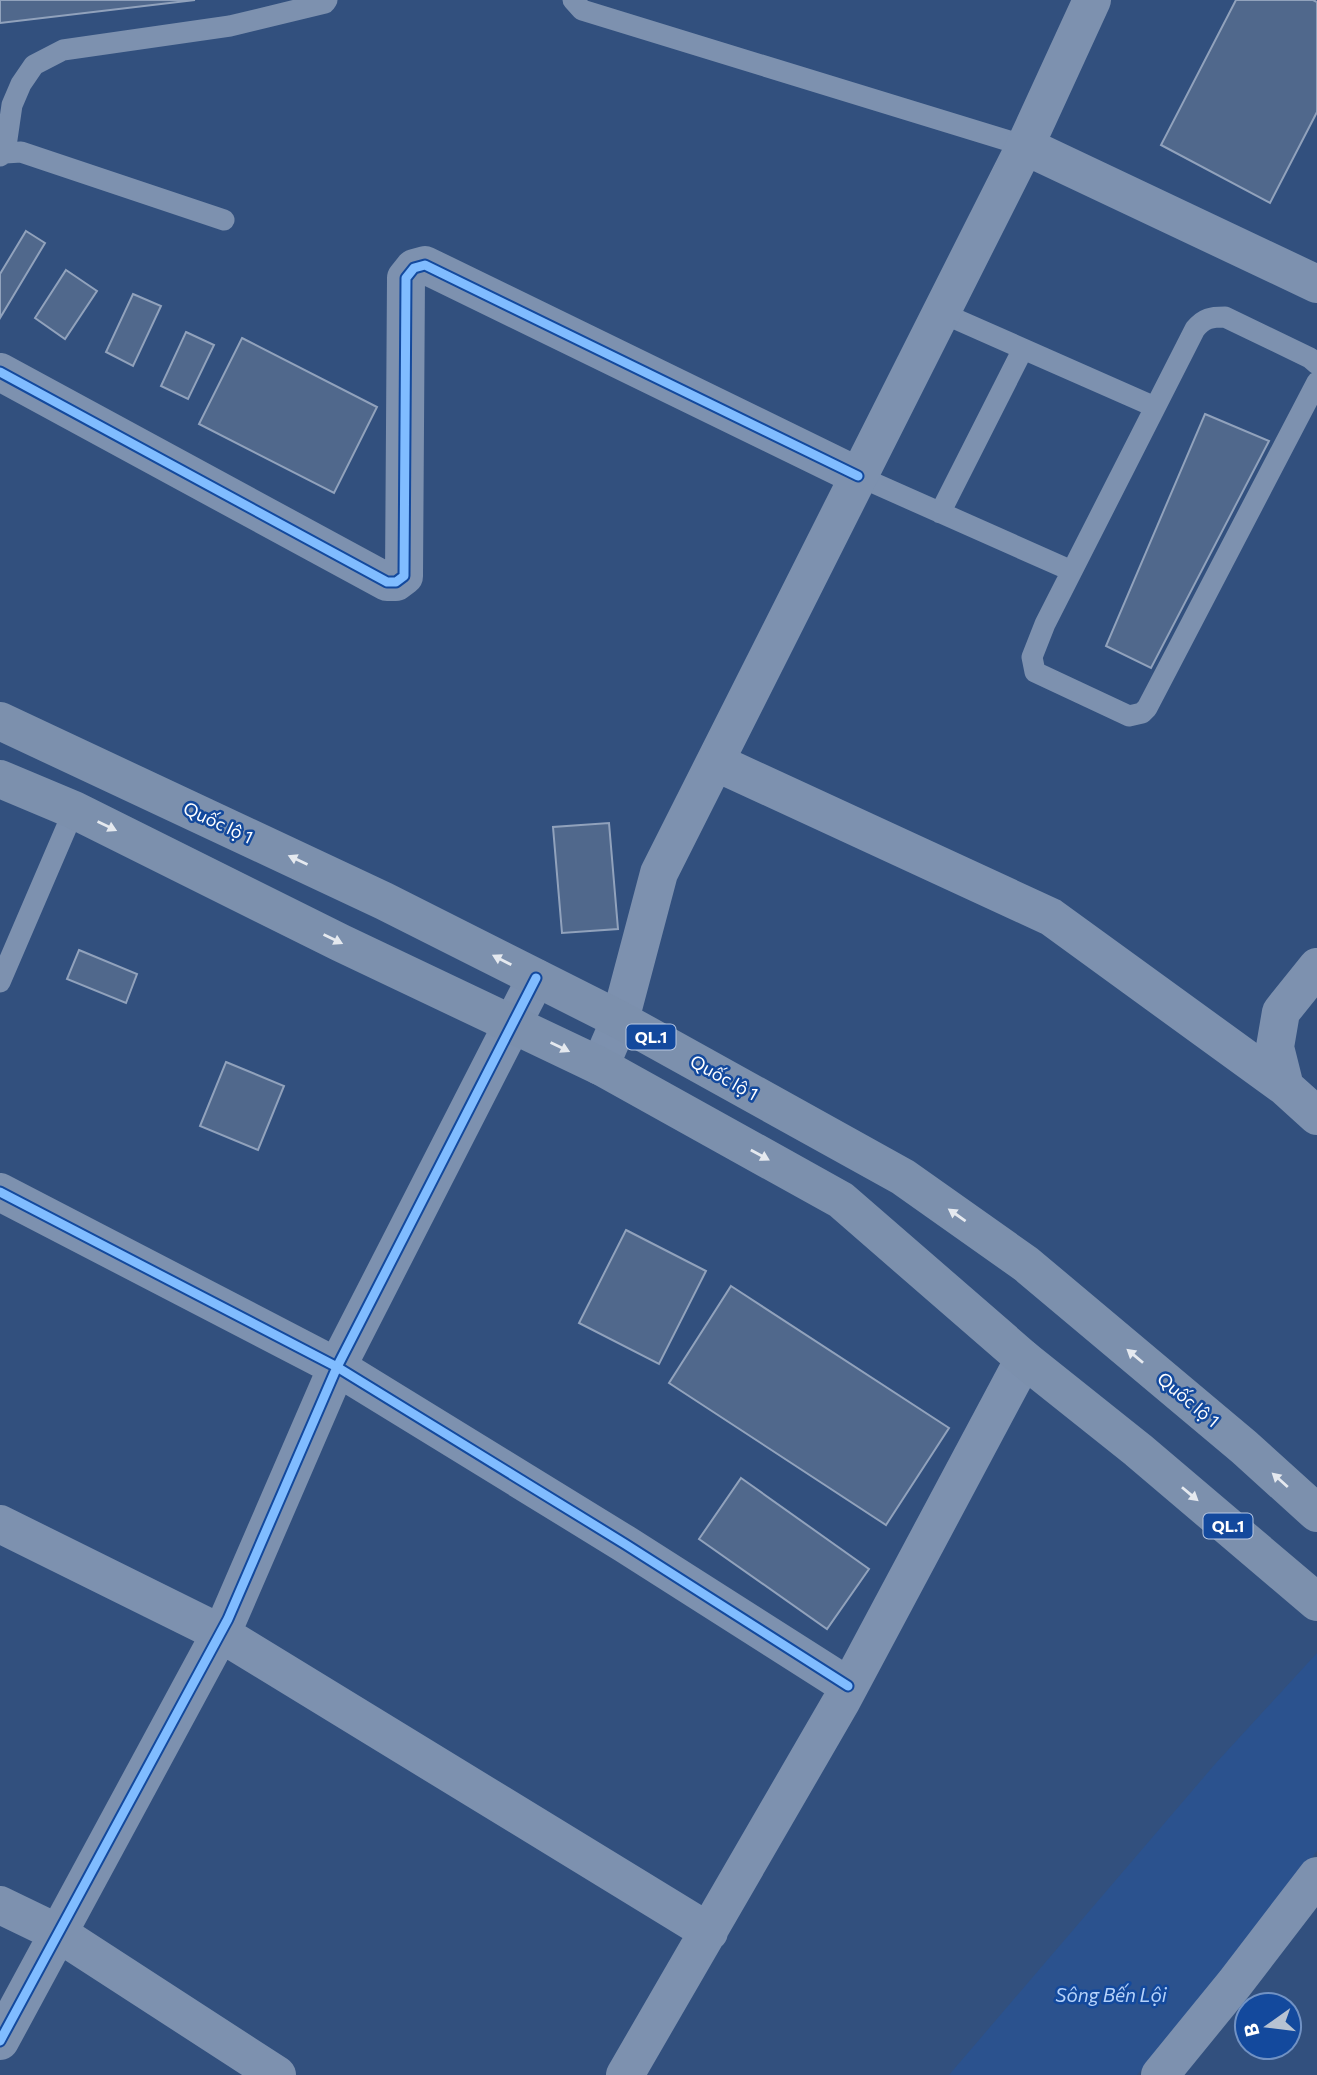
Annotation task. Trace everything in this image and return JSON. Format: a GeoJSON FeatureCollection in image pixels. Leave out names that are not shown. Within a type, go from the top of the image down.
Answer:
{"type":"FeatureCollection","features":[{"type":"Feature","properties":{"kind":"highway","name":"Quốc lộ 1"},"geometry":{"type":"LineString","coordinates":[[0,721],[384,901],[620,1020],[903,1177],[1026,1264],[1244,1447],[1317,1513]]}},
{"type":"Feature","properties":{"kind":"highway","name":"QL.1"},"geometry":{"type":"LineString","coordinates":[[0,779],[74,810],[341,943],[600,1066],[841,1200],[1024,1359],[1138,1450],[1317,1602]]}},
{"type":"Feature","properties":{"kind":"street"},"geometry":{"type":"LineString","coordinates":[[600,1066],[620,1020],[659,873],[1025,146],[1092,0]]}},
{"type":"Feature","properties":{"kind":"street"},"geometry":{"type":"LineString","coordinates":[[1025,146],[1317,284]]}},
{"type":"Feature","properties":{"kind":"street"},"geometry":{"type":"LineString","coordinates":[[0,372],[387,582],[396,582],[404,576],[406,278],[414,268],[425,265],[858,476]]}},
{"type":"Feature","properties":{"kind":"street"},"geometry":{"type":"LineString","coordinates":[[715,762],[1051,917],[1285,1087],[1317,1116]]}},
{"type":"Feature","properties":{"kind":"street"},"geometry":{"type":"LineString","coordinates":[[1285,1087],[1275,1047],[1281,1012],[1317,967]]}},
{"type":"Feature","properties":{"kind":"street"},"geometry":{"type":"LineString","coordinates":[[0,2040],[220,1633],[337,1367],[536,978]]}},
{"type":"Feature","properties":{"kind":"street"},"geometry":{"type":"LineString","coordinates":[[0,1192],[337,1367],[590,1522],[848,1686]]}},
{"type":"Feature","properties":{"kind":"street"},"geometry":{"type":"LineString","coordinates":[[625,2075],[848,1686],[1024,1359]]}},
{"type":"Feature","properties":{"kind":"street"},"geometry":{"type":"LineString","coordinates":[[0,1524],[220,1633],[709,1932]]}},
{"type":"Feature","properties":{"kind":"street"},"geometry":{"type":"LineString","coordinates":[[1160,2075],[1317,1876]]}},
{"type":"Feature","properties":{"kind":"street"},"geometry":{"type":"LineString","coordinates":[[0,1905],[58,1933],[276,2075]]}},
{"type":"Feature","properties":{"kind":"lane"},"geometry":{"type":"LineString","coordinates":[[224,220],[21,152],[3,155],[12,105],[21,83],[34,65],[63,50],[230,26],[284,15],[325,3],[327,0]]}},
{"type":"Feature","properties":{"kind":"lane"},"geometry":{"type":"LineString","coordinates":[[573,0],[582,10],[1025,146]]}},
{"type":"Feature","properties":{"kind":"lane"},"geometry":{"type":"LineString","coordinates":[[942,313],[1155,407]]}},
{"type":"Feature","properties":{"kind":"lane"},"geometry":{"type":"LineString","coordinates":[[1317,364],[1310,358],[1224,317],[1209,317],[1200,322],[1045,624],[1032,657],[1035,672],[1129,716],[1142,713],[1154,700],[1317,382]]}},
{"type":"Feature","properties":{"kind":"lane"},"geometry":{"type":"LineString","coordinates":[[940,513],[1023,349]]}},
{"type":"Feature","properties":{"kind":"lane"},"geometry":{"type":"LineString","coordinates":[[858,476],[1072,571]]}},
{"type":"Feature","properties":{"kind":"lane"},"geometry":{"type":"LineString","coordinates":[[0,982],[74,810]]}},
{"type":"Feature","properties":{"kind":"water","name":"Sông Bến Lội"},"geometry":{"type":"Polygon","coordinates":[[[1317,1653],[1317,1851],[1259,1929],[1137,2075],[949,2075],[1216,1763],[1317,1653]]]}},
{"type":"Feature","properties":{"kind":"building"},"geometry":{"type":"Polygon","coordinates":[[[0,0],[195,0],[0,23],[0,0]]]}},
{"type":"Feature","properties":{"kind":"building"},"geometry":{"type":"Polygon","coordinates":[[[1236,0],[1317,2],[1317,112],[1270,203],[1161,145],[1236,0]]]}},
{"type":"Feature","properties":{"kind":"building"},"geometry":{"type":"Polygon","coordinates":[[[26,231],[45,243],[0,318],[0,274],[26,231]]]}},
{"type":"Feature","properties":{"kind":"building"},"geometry":{"type":"Polygon","coordinates":[[[66,270],[97,291],[65,339],[35,318],[66,270]]]}},
{"type":"Feature","properties":{"kind":"building"},"geometry":{"type":"Polygon","coordinates":[[[133,294],[161,306],[133,366],[106,352],[133,294]]]}},
{"type":"Feature","properties":{"kind":"building"},"geometry":{"type":"Polygon","coordinates":[[[186,332],[214,345],[188,399],[161,386],[186,332]]]}},
{"type":"Feature","properties":{"kind":"building"},"geometry":{"type":"Polygon","coordinates":[[[242,338],[377,407],[334,493],[199,424],[242,338]]]}},
{"type":"Feature","properties":{"kind":"building"},"geometry":{"type":"Polygon","coordinates":[[[1205,414],[1269,441],[1151,668],[1106,646],[1205,414]]]}},
{"type":"Feature","properties":{"kind":"building"},"geometry":{"type":"Polygon","coordinates":[[[609,823],[618,929],[562,933],[553,827],[609,823]]]}},
{"type":"Feature","properties":{"kind":"building"},"geometry":{"type":"Polygon","coordinates":[[[79,950],[137,974],[126,1003],[67,979],[79,950]]]}},
{"type":"Feature","properties":{"kind":"building"},"geometry":{"type":"Polygon","coordinates":[[[226,1062],[284,1086],[258,1150],[200,1126],[226,1062]]]}},
{"type":"Feature","properties":{"kind":"building"},"geometry":{"type":"Polygon","coordinates":[[[626,1230],[706,1271],[659,1364],[579,1323],[626,1230]]]}},
{"type":"Feature","properties":{"kind":"building"},"geometry":{"type":"Polygon","coordinates":[[[731,1286],[949,1428],[886,1525],[669,1383],[731,1286]]]}},
{"type":"Feature","properties":{"kind":"building"},"geometry":{"type":"Polygon","coordinates":[[[741,1478],[869,1569],[827,1629],[699,1539],[741,1478]]]}},
{"type":"Feature","properties":{"kind":"cycle path"},"geometry":{"type":"LineString","coordinates":[[0,372],[387,582],[396,582],[404,576],[406,278],[414,268],[425,265],[858,476]]}},
{"type":"Feature","properties":{"kind":"cycle path"},"geometry":{"type":"LineString","coordinates":[[0,2041],[228,1619],[337,1367],[536,978]]}},
{"type":"Feature","properties":{"kind":"cycle path"},"geometry":{"type":"LineString","coordinates":[[0,1192],[337,1367],[625,1544],[848,1686]]}}]}
